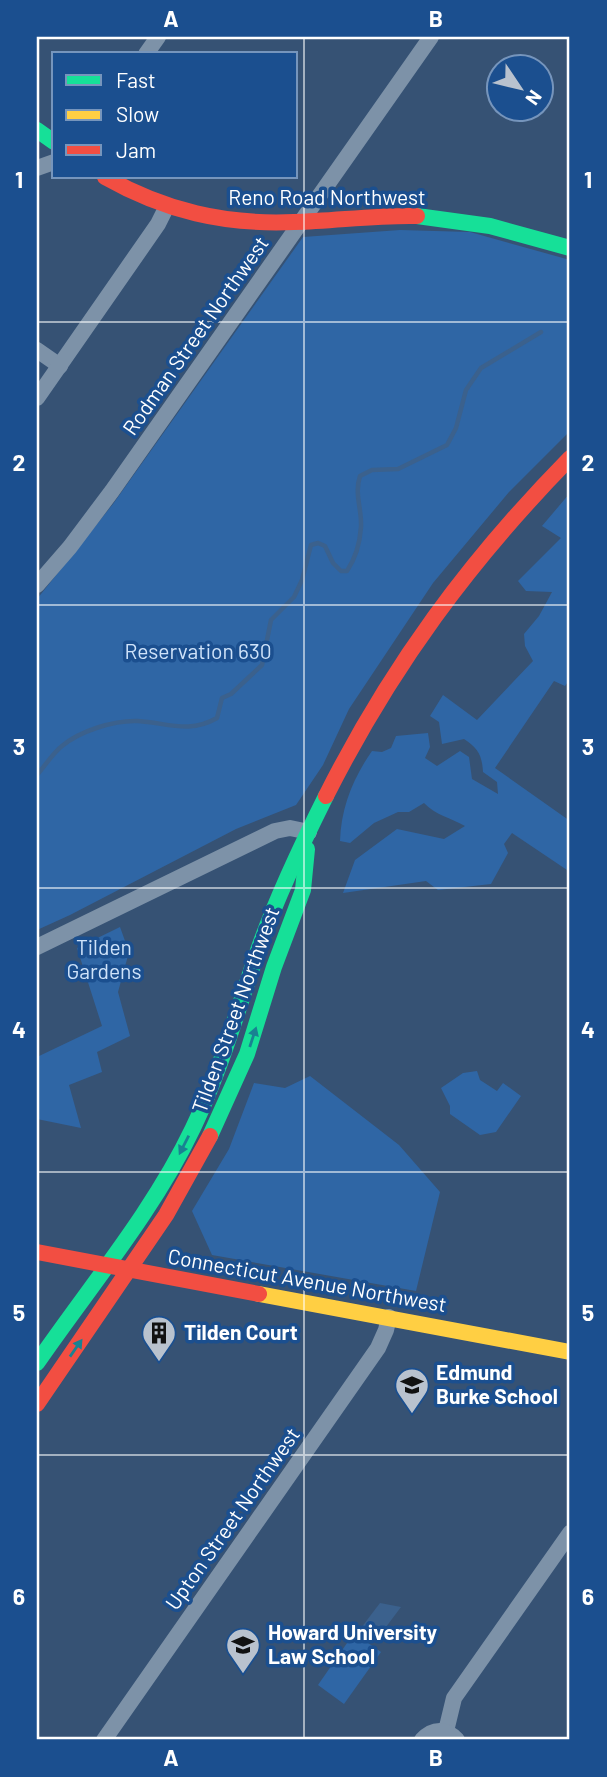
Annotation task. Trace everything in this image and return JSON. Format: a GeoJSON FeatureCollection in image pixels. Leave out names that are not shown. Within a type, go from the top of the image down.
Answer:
{"type":"FeatureCollection","features":[{"type":"Feature","properties":{"kind":"street"},"geometry":{"type":"LineString","coordinates":[[147,52],[158,37]]}},
{"type":"Feature","properties":{"kind":"street","name":"Rodman Street Northwest"},"geometry":{"type":"LineString","coordinates":[[37,585],[74,542],[112,491],[431,37]]}},
{"type":"Feature","properties":{"kind":"street"},"geometry":{"type":"LineString","coordinates":[[37,130],[52,141]]}},
{"type":"Feature","properties":{"kind":"street","name":"Reno Road Northwest"},"geometry":{"type":"LineString","coordinates":[[107,178],[134,193],[167,206],[229,221],[260,223],[389,217],[435,218],[517,231],[570,248]]}},
{"type":"Feature","properties":{"kind":"street"},"geometry":{"type":"LineString","coordinates":[[37,398],[158,224],[167,206]]}},
{"type":"Feature","properties":{"kind":"street"},"geometry":{"type":"LineString","coordinates":[[37,350],[60,366]]}},
{"type":"Feature","properties":{"kind":"street","name":"Tilden Street Northwest"},"geometry":{"type":"LineString","coordinates":[[37,1363],[168,1174],[193,1128],[216,1076],[284,884],[352,743],[414,643],[481,554],[570,458]]}},
{"type":"Feature","properties":{"kind":"street"},"geometry":{"type":"LineString","coordinates":[[37,947],[275,831],[290,828],[309,832]]}},
{"type":"Feature","properties":{"kind":"street","name":"Tilden Street Northwest"},"geometry":{"type":"LineString","coordinates":[[37,1404],[130,1270],[187,1181],[235,1083],[303,890],[309,832]]}},
{"type":"Feature","properties":{"kind":"street"},"geometry":{"type":"LineString","coordinates":[[216,1076],[235,1083]]}},
{"type":"Feature","properties":{"kind":"street","name":"Connecticut Avenue Northwest"},"geometry":{"type":"LineString","coordinates":[[37,1252],[570,1352]]}},
{"type":"Feature","properties":{"kind":"street","name":"Upton Street Northwest"},"geometry":{"type":"LineString","coordinates":[[104,1740],[378,1348],[389,1317]]}},
{"type":"Feature","properties":{"kind":"street"},"geometry":{"type":"LineString","coordinates":[[422,1740],[433,1731],[452,1736],[454,1698],[570,1533]]}},
{"type":"Feature","properties":{"kind":"green space","name":"Reservation 630"},"geometry":{"type":"Polygon","coordinates":[[[400,230],[470,232],[570,260],[570,431],[509,492],[433,583],[349,709],[323,765],[296,805],[236,829],[37,930],[37,599],[113,504],[303,237],[400,230]]]}},
{"type":"Feature","properties":{"kind":"green space"},"geometry":{"type":"Polygon","coordinates":[[[570,493],[570,679],[565,686],[554,681],[495,768],[570,821],[570,872],[512,833],[504,844],[508,853],[491,884],[438,890],[426,881],[343,893],[355,860],[397,829],[444,839],[465,826],[424,803],[409,812],[398,812],[374,823],[350,843],[340,841],[349,794],[372,751],[382,752],[391,748],[396,736],[428,733],[430,747],[425,758],[437,766],[460,751],[469,757],[472,779],[498,794],[497,782],[483,772],[482,761],[476,749],[464,739],[442,744],[439,722],[430,716],[443,695],[477,720],[533,661],[525,646],[524,634],[539,616],[552,592],[526,591],[518,581],[561,538],[542,526],[570,493]]]}},
{"type":"Feature","properties":{"kind":"green space","name":"Tilden Gardens"},"geometry":{"type":"Polygon","coordinates":[[[120,927],[129,952],[118,992],[130,1036],[97,1052],[102,1072],[69,1085],[81,1128],[37,1119],[37,1057],[102,1026],[77,948],[120,927]]]}},
{"type":"Feature","properties":{"kind":"green space"},"geometry":{"type":"Polygon","coordinates":[[[477,1071],[480,1080],[497,1091],[503,1083],[521,1096],[496,1132],[480,1135],[450,1114],[450,1106],[441,1088],[463,1073],[477,1071]]]}},
{"type":"Feature","properties":{"kind":"green space"},"geometry":{"type":"Polygon","coordinates":[[[310,1076],[399,1145],[440,1192],[416,1291],[212,1255],[192,1211],[229,1149],[254,1083],[285,1088],[310,1076]]]}},
{"type":"Feature","properties":{"kind":"green space"},"geometry":{"type":"Polygon","coordinates":[[[354,1633],[381,1652],[344,1704],[318,1685],[354,1633]]]}},
{"type":"Feature","properties":{"kind":"shaded area"},"geometry":{"type":"Polygon","coordinates":[[[380,1603],[401,1607],[377,1639],[361,1628],[380,1603]]]}},
{"type":"Feature","properties":{"kind":"waterway"},"geometry":{"type":"LineString","coordinates":[[37,775],[62,746],[98,727],[138,721],[188,727],[217,718],[222,698],[231,694],[262,665],[271,620],[294,597],[302,580],[311,545],[318,543],[325,546],[333,563],[341,571],[347,571],[350,566],[360,533],[360,476],[372,470],[398,469],[447,445],[456,428],[466,390],[481,368],[541,332]]}},
{"type":"Feature","properties":{"kind":"traffic: fast"},"geometry":{"type":"LineString","coordinates":[[37,130],[52,141]]}},
{"type":"Feature","properties":{"kind":"traffic: fast"},"geometry":{"type":"LineString","coordinates":[[417,216],[490,226],[570,248]]}},
{"type":"Feature","properties":{"kind":"traffic: fast"},"geometry":{"type":"LineString","coordinates":[[37,1363],[140,1219],[193,1128],[221,1059],[275,905],[326,796]]}},
{"type":"Feature","properties":{"kind":"traffic: fast"},"geometry":{"type":"LineString","coordinates":[[210,1136],[247,1054],[274,967],[303,890],[307,849]]}},
{"type":"Feature","properties":{"kind":"traffic: slow"},"geometry":{"type":"LineString","coordinates":[[259,1294],[570,1352]]}},
{"type":"Feature","properties":{"kind":"traffic: jam"},"geometry":{"type":"LineString","coordinates":[[107,178],[173,207],[244,221],[417,216]]}},
{"type":"Feature","properties":{"kind":"traffic: jam"},"geometry":{"type":"LineString","coordinates":[[326,796],[377,703],[434,617],[498,536],[570,458]]}},
{"type":"Feature","properties":{"kind":"traffic: jam"},"geometry":{"type":"LineString","coordinates":[[37,1404],[166,1215],[210,1136]]}},
{"type":"Feature","properties":{"kind":"traffic: jam"},"geometry":{"type":"LineString","coordinates":[[37,1252],[259,1294]]}},
{"type":"Feature","properties":{"kind":"place","name":"Tilden Court"},"geometry":{"type":"Point","coordinates":[159,1363]}},
{"type":"Feature","properties":{"kind":"place","name":"Edmund Burke School"},"geometry":{"type":"Point","coordinates":[412,1415]}},
{"type":"Feature","properties":{"kind":"place","name":"Howard University Law School"},"geometry":{"type":"Point","coordinates":[243,1675]}}]}
